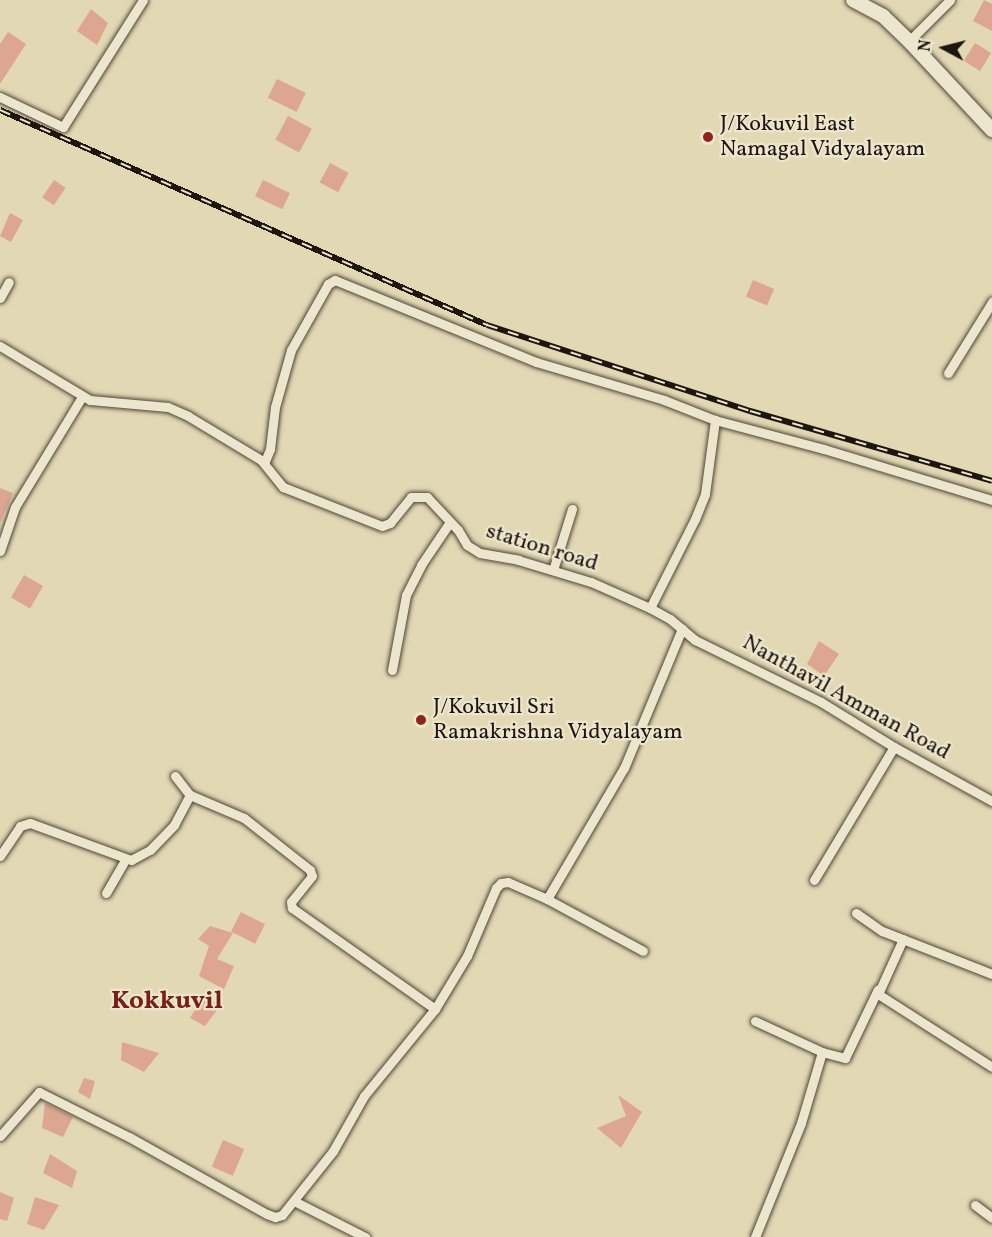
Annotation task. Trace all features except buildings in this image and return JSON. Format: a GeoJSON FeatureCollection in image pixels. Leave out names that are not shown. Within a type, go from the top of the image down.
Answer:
{"type":"FeatureCollection","features":[{"type":"Feature","properties":{"kind":"street"},"geometry":{"type":"LineString","coordinates":[[0,97],[63,127],[143,0]]}},
{"type":"Feature","properties":{"kind":"street"},"geometry":{"type":"LineString","coordinates":[[853,0],[883,16],[992,130]]}},
{"type":"Feature","properties":{"kind":"street"},"geometry":{"type":"LineString","coordinates":[[909,41],[950,0]]}},
{"type":"Feature","properties":{"kind":"street"},"geometry":{"type":"LineString","coordinates":[[261,460],[265,461],[270,449],[275,407],[291,350],[328,284],[335,280],[536,362],[664,400],[715,420],[824,449],[992,500]]}},
{"type":"Feature","properties":{"kind":"street"},"geometry":{"type":"LineString","coordinates":[[0,298],[9,282]]}},
{"type":"Feature","properties":{"kind":"street"},"geometry":{"type":"LineString","coordinates":[[948,373],[992,302]]}},
{"type":"Feature","properties":{"kind":"street","name":"station road"},"geometry":{"type":"LineString","coordinates":[[0,346],[90,400],[168,408],[188,416],[261,460],[283,487],[382,526],[390,524],[411,497],[427,497],[468,545],[480,553],[518,560],[591,582],[650,608],[682,628]]}},
{"type":"Feature","properties":{"kind":"street"},"geometry":{"type":"LineString","coordinates":[[0,551],[15,507],[82,397]]}},
{"type":"Feature","properties":{"kind":"street"},"geometry":{"type":"LineString","coordinates":[[650,608],[695,519],[705,494],[715,420]]}},
{"type":"Feature","properties":{"kind":"street"},"geometry":{"type":"LineString","coordinates":[[553,570],[573,509]]}},
{"type":"Feature","properties":{"kind":"street"},"geometry":{"type":"LineString","coordinates":[[392,670],[406,595],[421,565],[450,522]]}},
{"type":"Feature","properties":{"kind":"street"},"geometry":{"type":"LineString","coordinates":[[547,899],[624,768],[682,628]]}},
{"type":"Feature","properties":{"kind":"street","name":"Nanthavil Amman Road"},"geometry":{"type":"LineString","coordinates":[[682,628],[695,639],[821,702],[894,747],[992,801]]}},
{"type":"Feature","properties":{"kind":"street"},"geometry":{"type":"LineString","coordinates":[[814,880],[894,747]]}},
{"type":"Feature","properties":{"kind":"street"},"geometry":{"type":"LineString","coordinates":[[175,776],[190,795],[244,818],[310,870],[312,876],[291,902],[292,908],[435,1009]]}},
{"type":"Feature","properties":{"kind":"street"},"geometry":{"type":"LineString","coordinates":[[0,856],[20,826],[30,823],[131,860],[150,850],[174,825],[190,795]]}},
{"type":"Feature","properties":{"kind":"street"},"geometry":{"type":"LineString","coordinates":[[106,893],[126,859]]}},
{"type":"Feature","properties":{"kind":"street"},"geometry":{"type":"LineString","coordinates":[[0,1136],[39,1092],[119,1132],[267,1214],[275,1217],[282,1215],[333,1151],[364,1096],[435,1009],[467,956],[496,888],[508,882],[547,899],[642,951]]}},
{"type":"Feature","properties":{"kind":"street"},"geometry":{"type":"LineString","coordinates":[[855,913],[882,931],[992,974]]}},
{"type":"Feature","properties":{"kind":"street"},"geometry":{"type":"LineString","coordinates":[[755,1021],[822,1052],[845,1058],[903,939]]}},
{"type":"Feature","properties":{"kind":"street"},"geometry":{"type":"LineString","coordinates":[[878,989],[882,998],[992,1067]]}},
{"type":"Feature","properties":{"kind":"street"},"geometry":{"type":"LineString","coordinates":[[755,1237],[801,1123],[822,1052]]}},
{"type":"Feature","properties":{"kind":"street"},"geometry":{"type":"LineString","coordinates":[[294,1201],[365,1237]]}},
{"type":"Feature","properties":{"kind":"street"},"geometry":{"type":"LineString","coordinates":[[975,1205],[992,1218]]}},
{"type":"Feature","properties":{"kind":"railway"},"geometry":{"type":"LineString","coordinates":[[0,110],[487,325],[750,411],[992,481]]}},
{"type":"Feature","properties":{"kind":"place","name":"J/Kokuvil East Namagal Vidyalayam"},"geometry":{"type":"Point","coordinates":[708,137]}},
{"type":"Feature","properties":{"kind":"place","name":"J/Kokuvil Sri Ramakrishna Vidyalayam"},"geometry":{"type":"Point","coordinates":[421,720]}},
{"type":"Feature","properties":{"kind":"district","name":"Kokkuvil"},"geometry":{"type":"Point","coordinates":[167,1002]}}]}
